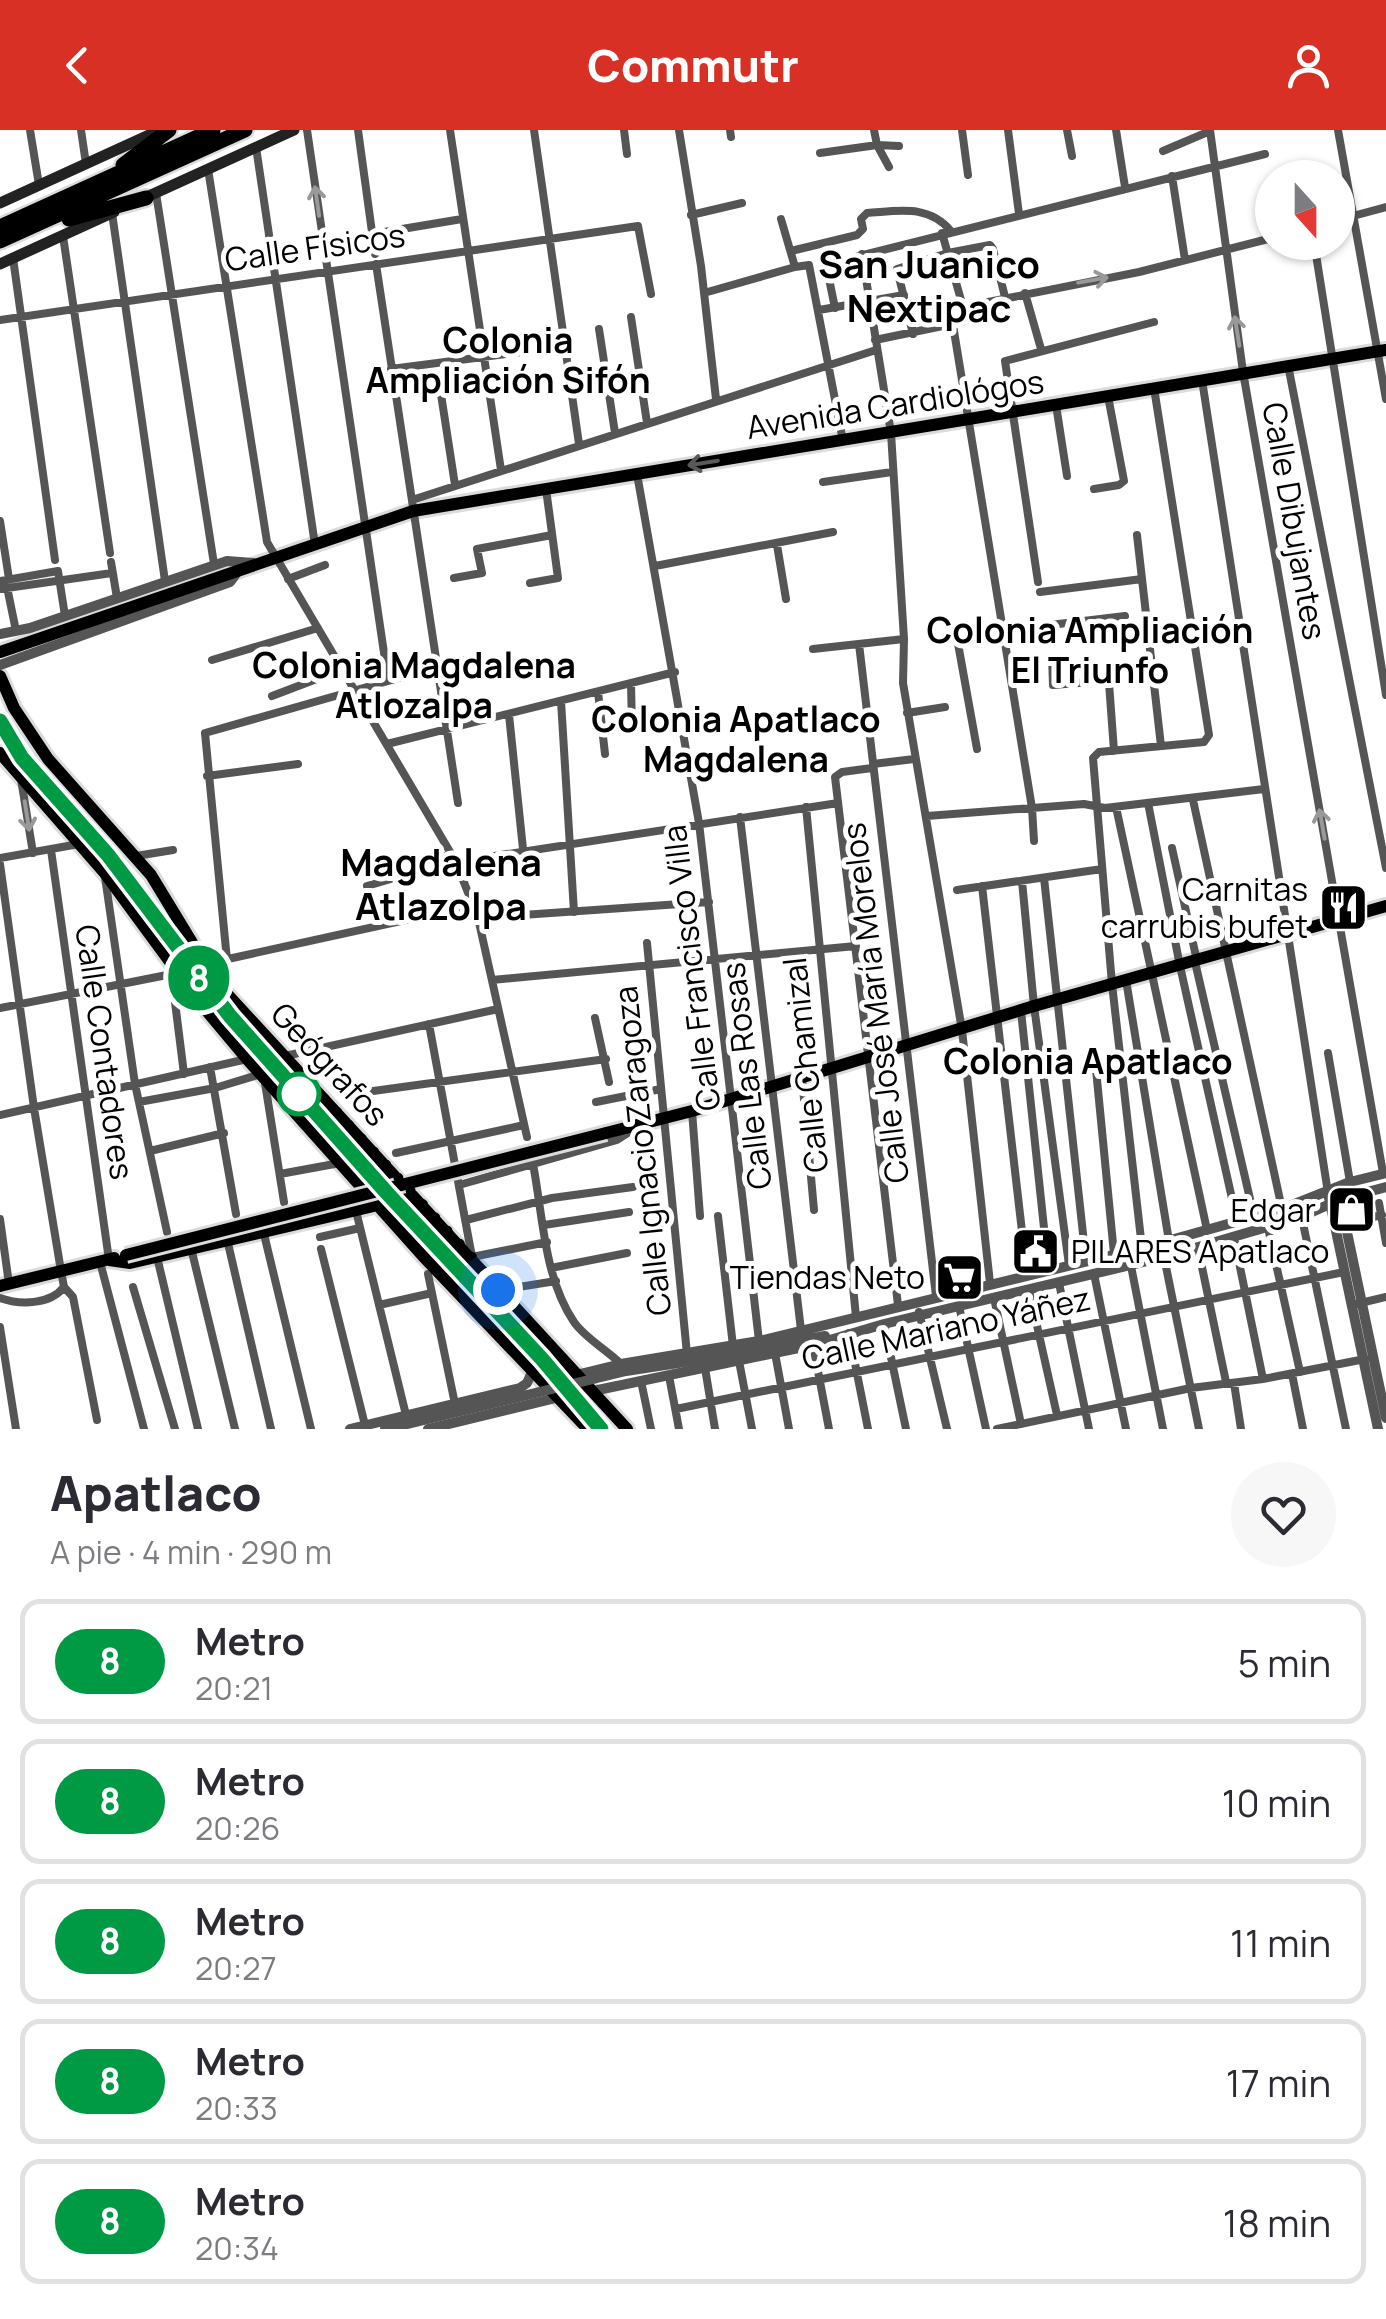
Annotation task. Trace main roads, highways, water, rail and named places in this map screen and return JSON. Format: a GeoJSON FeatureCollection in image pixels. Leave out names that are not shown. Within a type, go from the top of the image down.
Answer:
{"type":"FeatureCollection","features":[{"type":"Feature","properties":{"kind":"highway"},"geometry":{"type":"LineString","coordinates":[[113,175],[169,130]]}},
{"type":"Feature","properties":{"kind":"highway"},"geometry":{"type":"LineString","coordinates":[[0,242],[113,175],[213,130]]}},
{"type":"Feature","properties":{"kind":"highway"},"geometry":{"type":"LineString","coordinates":[[28,224],[245,130]]}},
{"type":"Feature","properties":{"kind":"highway"},"geometry":{"type":"LineString","coordinates":[[0,227],[151,195]]}},
{"type":"Feature","properties":{"kind":"main road"},"geometry":{"type":"LineString","coordinates":[[0,203],[86,164],[135,136],[160,130]]}},
{"type":"Feature","properties":{"kind":"main road"},"geometry":{"type":"LineString","coordinates":[[0,264],[294,130]]}},
{"type":"Feature","properties":{"kind":"main road","name":"Avenida Cardiológos"},"geometry":{"type":"LineString","coordinates":[[0,652],[364,528],[413,506],[546,490],[1382,351]]}},
{"type":"Feature","properties":{"kind":"main road","name":"Geógrafos"},"geometry":{"type":"LineString","coordinates":[[0,676],[14,708],[48,759],[136,856],[216,982],[628,1429]]}},
{"type":"Feature","properties":{"kind":"main road"},"geometry":{"type":"LineString","coordinates":[[0,753],[104,872],[180,977],[247,1058],[378,1205],[588,1429]]}},
{"type":"Feature","properties":{"kind":"main road"},"geometry":{"type":"LineString","coordinates":[[5,1285],[692,1111],[1386,906]]}},
{"type":"Feature","properties":{"kind":"main road"},"geometry":{"type":"LineString","coordinates":[[104,1261],[130,1263],[378,1205]]}},
{"type":"Feature","properties":{"kind":"railway"},"geometry":{"type":"LineString","coordinates":[[0,721],[22,758],[107,855],[231,1017],[387,1193],[607,1429]]}},
{"type":"Feature","properties":{"kind":"metro line","name":"8"},"geometry":{"type":"LineString","coordinates":[[0,721],[22,758],[108,855],[230,1016],[601,1429]]}},
{"type":"Feature","properties":{"kind":"place","name":"Carnitas carrubis bufet"},"geometry":{"type":"Point","coordinates":[1343,907]}},
{"type":"Feature","properties":{"kind":"place","name":"Edgar"},"geometry":{"type":"Point","coordinates":[1351,1210]}},
{"type":"Feature","properties":{"kind":"place","name":"PILARES Apatlaco"},"geometry":{"type":"Point","coordinates":[1036,1251]}},
{"type":"Feature","properties":{"kind":"place","name":"Tiendas Neto"},"geometry":{"type":"Point","coordinates":[960,1277]}},
{"type":"Feature","properties":{"kind":"district","name":"San Juanico Nextipac"},"geometry":{"type":"Point","coordinates":[929,285]}},
{"type":"Feature","properties":{"kind":"district","name":"Colonia Ampliación Sifón"},"geometry":{"type":"Point","coordinates":[508,360]}},
{"type":"Feature","properties":{"kind":"district","name":"Colonia Ampliación El Triunfo"},"geometry":{"type":"Point","coordinates":[1090,650]}},
{"type":"Feature","properties":{"kind":"district","name":"Colonia Magdalena Atlozalpa"},"geometry":{"type":"Point","coordinates":[414,685]}},
{"type":"Feature","properties":{"kind":"district","name":"Colonia Apatlaco Magdalena"},"geometry":{"type":"Point","coordinates":[736,739]}},
{"type":"Feature","properties":{"kind":"district","name":"Magdalena Atlazolpa"},"geometry":{"type":"Point","coordinates":[441,883]}},
{"type":"Feature","properties":{"kind":"district","name":"Colonia Apatlaco"},"geometry":{"type":"Point","coordinates":[1088,1061]}}]}
